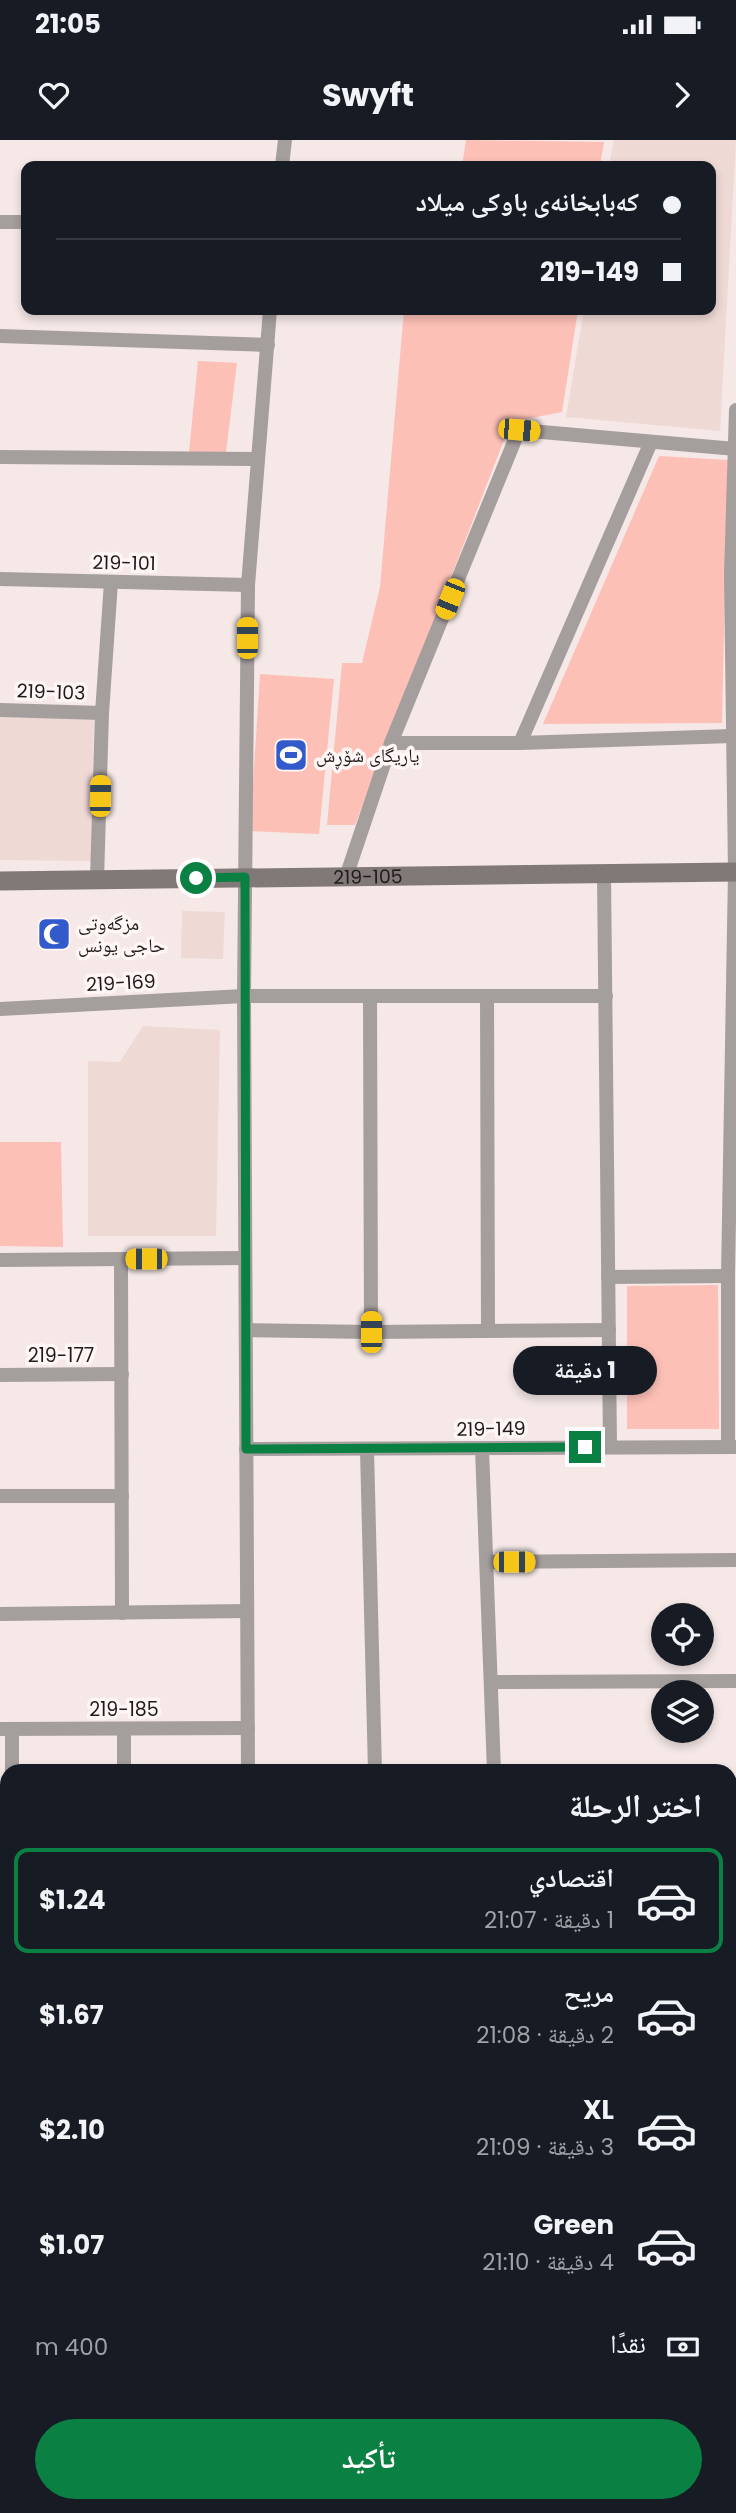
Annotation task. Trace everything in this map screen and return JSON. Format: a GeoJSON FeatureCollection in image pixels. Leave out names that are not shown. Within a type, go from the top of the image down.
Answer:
{"type":"FeatureCollection","features":[{"type":"Feature","properties":{"kind":"street"},"geometry":{"type":"LineString","coordinates":[[283,161],[285,140]]}},
{"type":"Feature","properties":{"kind":"street"},"geometry":{"type":"LineString","coordinates":[[0,222],[21,222]]}},
{"type":"Feature","properties":{"kind":"street"},"geometry":{"type":"LineString","coordinates":[[248,1764],[243,996],[248,585],[270,315]]}},
{"type":"Feature","properties":{"kind":"street"},"geometry":{"type":"LineString","coordinates":[[0,336],[268,345]]}},
{"type":"Feature","properties":{"kind":"street"},"geometry":{"type":"LineString","coordinates":[[732,1447],[732,1324],[728,1276],[734,1001],[736,410]]}},
{"type":"Feature","properties":{"kind":"street"},"geometry":{"type":"LineString","coordinates":[[346,877],[391,743],[519,430],[735,449]]}},
{"type":"Feature","properties":{"kind":"street"},"geometry":{"type":"LineString","coordinates":[[520,743],[652,442]]}},
{"type":"Feature","properties":{"kind":"street"},"geometry":{"type":"LineString","coordinates":[[0,457],[258,459]]}},
{"type":"Feature","properties":{"kind":"street","name":"219-101"},"geometry":{"type":"LineString","coordinates":[[0,579],[248,585]]}},
{"type":"Feature","properties":{"kind":"street"},"geometry":{"type":"LineString","coordinates":[[97,880],[102,713],[111,582]]}},
{"type":"Feature","properties":{"kind":"street","name":"219-103"},"geometry":{"type":"LineString","coordinates":[[0,710],[102,713]]}},
{"type":"Feature","properties":{"kind":"street"},"geometry":{"type":"LineString","coordinates":[[391,743],[520,743],[733,736]]}},
{"type":"Feature","properties":{"kind":"street","name":"219-105"},"geometry":{"type":"LineString","coordinates":[[0,881],[735,872]]}},
{"type":"Feature","properties":{"kind":"street"},"geometry":{"type":"LineString","coordinates":[[604,874],[610,1447]]}},
{"type":"Feature","properties":{"kind":"street","name":"219-169"},"geometry":{"type":"LineString","coordinates":[[0,1009],[243,996],[606,996]]}},
{"type":"Feature","properties":{"kind":"street"},"geometry":{"type":"LineString","coordinates":[[370,996],[371,1332]]}},
{"type":"Feature","properties":{"kind":"street"},"geometry":{"type":"LineString","coordinates":[[487,996],[488,1330]]}},
{"type":"Feature","properties":{"kind":"street"},"geometry":{"type":"LineString","coordinates":[[0,1260],[245,1258]]}},
{"type":"Feature","properties":{"kind":"street"},"geometry":{"type":"LineString","coordinates":[[121,1259],[122,1613]]}},
{"type":"Feature","properties":{"kind":"street"},"geometry":{"type":"LineString","coordinates":[[608,1278],[728,1276]]}},
{"type":"Feature","properties":{"kind":"street"},"geometry":{"type":"LineString","coordinates":[[246,1330],[371,1332],[609,1329]]}},
{"type":"Feature","properties":{"kind":"street","name":"219-177"},"geometry":{"type":"LineString","coordinates":[[0,1375],[122,1374]]}},
{"type":"Feature","properties":{"kind":"street","name":"219-149"},"geometry":{"type":"LineString","coordinates":[[246,1449],[732,1447]]}},
{"type":"Feature","properties":{"kind":"street"},"geometry":{"type":"LineString","coordinates":[[482,1449],[494,1764]]}},
{"type":"Feature","properties":{"kind":"street"},"geometry":{"type":"LineString","coordinates":[[368,1450],[375,1764]]}},
{"type":"Feature","properties":{"kind":"street"},"geometry":{"type":"LineString","coordinates":[[0,1496],[122,1496]]}},
{"type":"Feature","properties":{"kind":"street"},"geometry":{"type":"LineString","coordinates":[[486,1562],[736,1560]]}},
{"type":"Feature","properties":{"kind":"street"},"geometry":{"type":"LineString","coordinates":[[0,1614],[247,1611]]}},
{"type":"Feature","properties":{"kind":"street"},"geometry":{"type":"LineString","coordinates":[[491,1682],[736,1681]]}},
{"type":"Feature","properties":{"kind":"street"},"geometry":{"type":"LineString","coordinates":[[124,1728],[124,1764]]}},
{"type":"Feature","properties":{"kind":"street","name":"219-185"},"geometry":{"type":"LineString","coordinates":[[6,1729],[248,1728]]}},
{"type":"Feature","properties":{"kind":"street"},"geometry":{"type":"LineString","coordinates":[[6,1729],[11,1764]]}},
{"type":"Feature","properties":{"kind":"shaded area"},"geometry":{"type":"Polygon","coordinates":[[[466,140],[604,142],[601,161],[463,161],[466,140]]]}},
{"type":"Feature","properties":{"kind":"shaded area"},"geometry":{"type":"Polygon","coordinates":[[[614,140],[736,140],[720,431],[566,417],[583,315],[716,315],[716,161],[610,161],[614,140]]]}},
{"type":"Feature","properties":{"kind":"shaded area"},"geometry":{"type":"Polygon","coordinates":[[[404,315],[577,315],[562,412],[511,422],[355,825],[327,825],[342,663],[362,663],[380,587],[404,315]]]}},
{"type":"Feature","properties":{"kind":"shaded area"},"geometry":{"type":"Polygon","coordinates":[[[198,361],[237,363],[226,452],[189,452],[198,361]]]}},
{"type":"Feature","properties":{"kind":"shaded area"},"geometry":{"type":"Polygon","coordinates":[[[659,456],[728,460],[722,723],[543,724],[659,456]]]}},
{"type":"Feature","properties":{"kind":"shaded area","name":"یاریگای شۆڕش"},"geometry":{"type":"Polygon","coordinates":[[[260,674],[334,679],[319,834],[250,831],[260,674]]]}},
{"type":"Feature","properties":{"kind":"shaded area"},"geometry":{"type":"Polygon","coordinates":[[[0,717],[94,719],[91,861],[0,860],[0,717]]]}},
{"type":"Feature","properties":{"kind":"shaded area"},"geometry":{"type":"Polygon","coordinates":[[[182,911],[225,912],[223,959],[181,958],[182,911]]]}},
{"type":"Feature","properties":{"kind":"shaded area"},"geometry":{"type":"Polygon","coordinates":[[[143,1026],[220,1030],[216,1236],[88,1236],[88,1061],[120,1062],[143,1026]]]}},
{"type":"Feature","properties":{"kind":"shaded area"},"geometry":{"type":"Polygon","coordinates":[[[0,1142],[61,1142],[63,1247],[0,1246],[0,1142]]]}},
{"type":"Feature","properties":{"kind":"shaded area"},"geometry":{"type":"Polygon","coordinates":[[[718,1285],[719,1429],[627,1429],[627,1286],[718,1285]]]}},
{"type":"Feature","properties":{"kind":"place","name":"یاریگای شۆڕش"},"geometry":{"type":"Point","coordinates":[291,755]}},
{"type":"Feature","properties":{"kind":"place","name":"مزگەوتی حاجی یونس"},"geometry":{"type":"Point","coordinates":[54,934]}},
{"type":"Feature","properties":{"kind":"route"},"geometry":{"type":"LineString","coordinates":[[196,878],[245,877],[243,996],[246,1449],[585,1447]]}}]}
